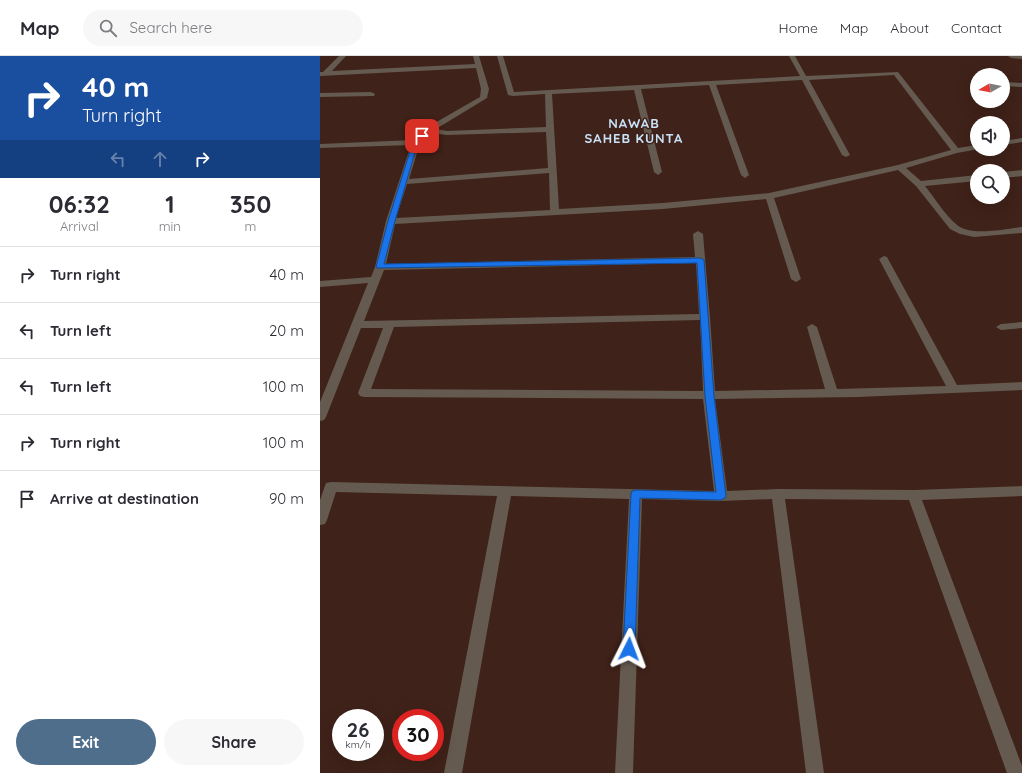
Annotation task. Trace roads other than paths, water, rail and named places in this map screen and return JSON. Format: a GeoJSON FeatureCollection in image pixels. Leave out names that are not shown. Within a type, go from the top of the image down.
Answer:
{"type":"FeatureCollection","features":[{"type":"Feature","properties":{"kind":"street"},"geometry":{"type":"LineString","coordinates":[[322,74],[343,56]]}},
{"type":"Feature","properties":{"kind":"street"},"geometry":{"type":"LineString","coordinates":[[320,417],[380,267],[391,221],[416,142],[429,130],[483,98],[486,89],[476,56]]}},
{"type":"Feature","properties":{"kind":"street"},"geometry":{"type":"LineString","coordinates":[[500,56],[511,93],[896,73],[956,151]]}},
{"type":"Feature","properties":{"kind":"street"},"geometry":{"type":"LineString","coordinates":[[792,56],[846,155]]}},
{"type":"Feature","properties":{"kind":"street"},"geometry":{"type":"LineString","coordinates":[[1011,56],[1022,57]]}},
{"type":"Feature","properties":{"kind":"street"},"geometry":{"type":"LineString","coordinates":[[322,74],[479,66]]}},
{"type":"Feature","properties":{"kind":"street"},"geometry":{"type":"LineString","coordinates":[[712,83],[745,175]]}},
{"type":"Feature","properties":{"kind":"street"},"geometry":{"type":"LineString","coordinates":[[1010,84],[1022,85]]}},
{"type":"Feature","properties":{"kind":"street"},"geometry":{"type":"LineString","coordinates":[[637,87],[658,172]]}},
{"type":"Feature","properties":{"kind":"street"},"geometry":{"type":"LineString","coordinates":[[548,92],[555,212]]}},
{"type":"Feature","properties":{"kind":"street"},"geometry":{"type":"LineString","coordinates":[[320,95],[371,94]]}},
{"type":"Feature","properties":{"kind":"street"},"geometry":{"type":"LineString","coordinates":[[429,130],[447,133],[551,128]]}},
{"type":"Feature","properties":{"kind":"street"},"geometry":{"type":"LineString","coordinates":[[1010,142],[1022,140]]}},
{"type":"Feature","properties":{"kind":"street"},"geometry":{"type":"LineString","coordinates":[[320,146],[416,142]]}},
{"type":"Feature","properties":{"kind":"street"},"geometry":{"type":"LineString","coordinates":[[391,221],[664,206],[769,196],[900,168],[956,151],[970,148]]}},
{"type":"Feature","properties":{"kind":"street"},"geometry":{"type":"LineString","coordinates":[[900,168],[919,184],[953,227],[963,232],[974,234],[1022,230]]}},
{"type":"Feature","properties":{"kind":"street"},"geometry":{"type":"LineString","coordinates":[[403,182],[553,170]]}},
{"type":"Feature","properties":{"kind":"street"},"geometry":{"type":"LineString","coordinates":[[1010,174],[1022,173]]}},
{"type":"Feature","properties":{"kind":"street"},"geometry":{"type":"LineString","coordinates":[[919,184],[970,179]]}},
{"type":"Feature","properties":{"kind":"street"},"geometry":{"type":"LineString","coordinates":[[769,196],[796,279]]}},
{"type":"Feature","properties":{"kind":"street"},"geometry":{"type":"LineString","coordinates":[[698,234],[705,317],[709,396],[721,496]]}},
{"type":"Feature","properties":{"kind":"street"},"geometry":{"type":"LineString","coordinates":[[884,259],[954,390]]}},
{"type":"Feature","properties":{"kind":"street"},"geometry":{"type":"LineString","coordinates":[[380,267],[700,260]]}},
{"type":"Feature","properties":{"kind":"street"},"geometry":{"type":"LineString","coordinates":[[320,284],[375,280]]}},
{"type":"Feature","properties":{"kind":"street"},"geometry":{"type":"LineString","coordinates":[[356,325],[705,317]]}},
{"type":"Feature","properties":{"kind":"street"},"geometry":{"type":"LineString","coordinates":[[390,324],[364,393],[709,396],[954,390],[1022,386]]}},
{"type":"Feature","properties":{"kind":"street"},"geometry":{"type":"LineString","coordinates":[[1001,327],[1022,325]]}},
{"type":"Feature","properties":{"kind":"street"},"geometry":{"type":"LineString","coordinates":[[812,327],[832,393]]}},
{"type":"Feature","properties":{"kind":"street"},"geometry":{"type":"LineString","coordinates":[[320,520],[331,487],[721,496],[778,494],[914,495],[1022,491]]}},
{"type":"Feature","properties":{"kind":"street"},"geometry":{"type":"LineString","coordinates":[[453,773],[505,491]]}},
{"type":"Feature","properties":{"kind":"street"},"geometry":{"type":"LineString","coordinates":[[624,773],[636,494]]}},
{"type":"Feature","properties":{"kind":"street"},"geometry":{"type":"LineString","coordinates":[[778,494],[815,773]]}},
{"type":"Feature","properties":{"kind":"street"},"geometry":{"type":"LineString","coordinates":[[914,495],[1016,773]]}},
{"type":"Feature","properties":{"kind":"district","name":"NAWAB SAHEB KUNTA"},"geometry":{"type":"Point","coordinates":[634,130]}}]}
